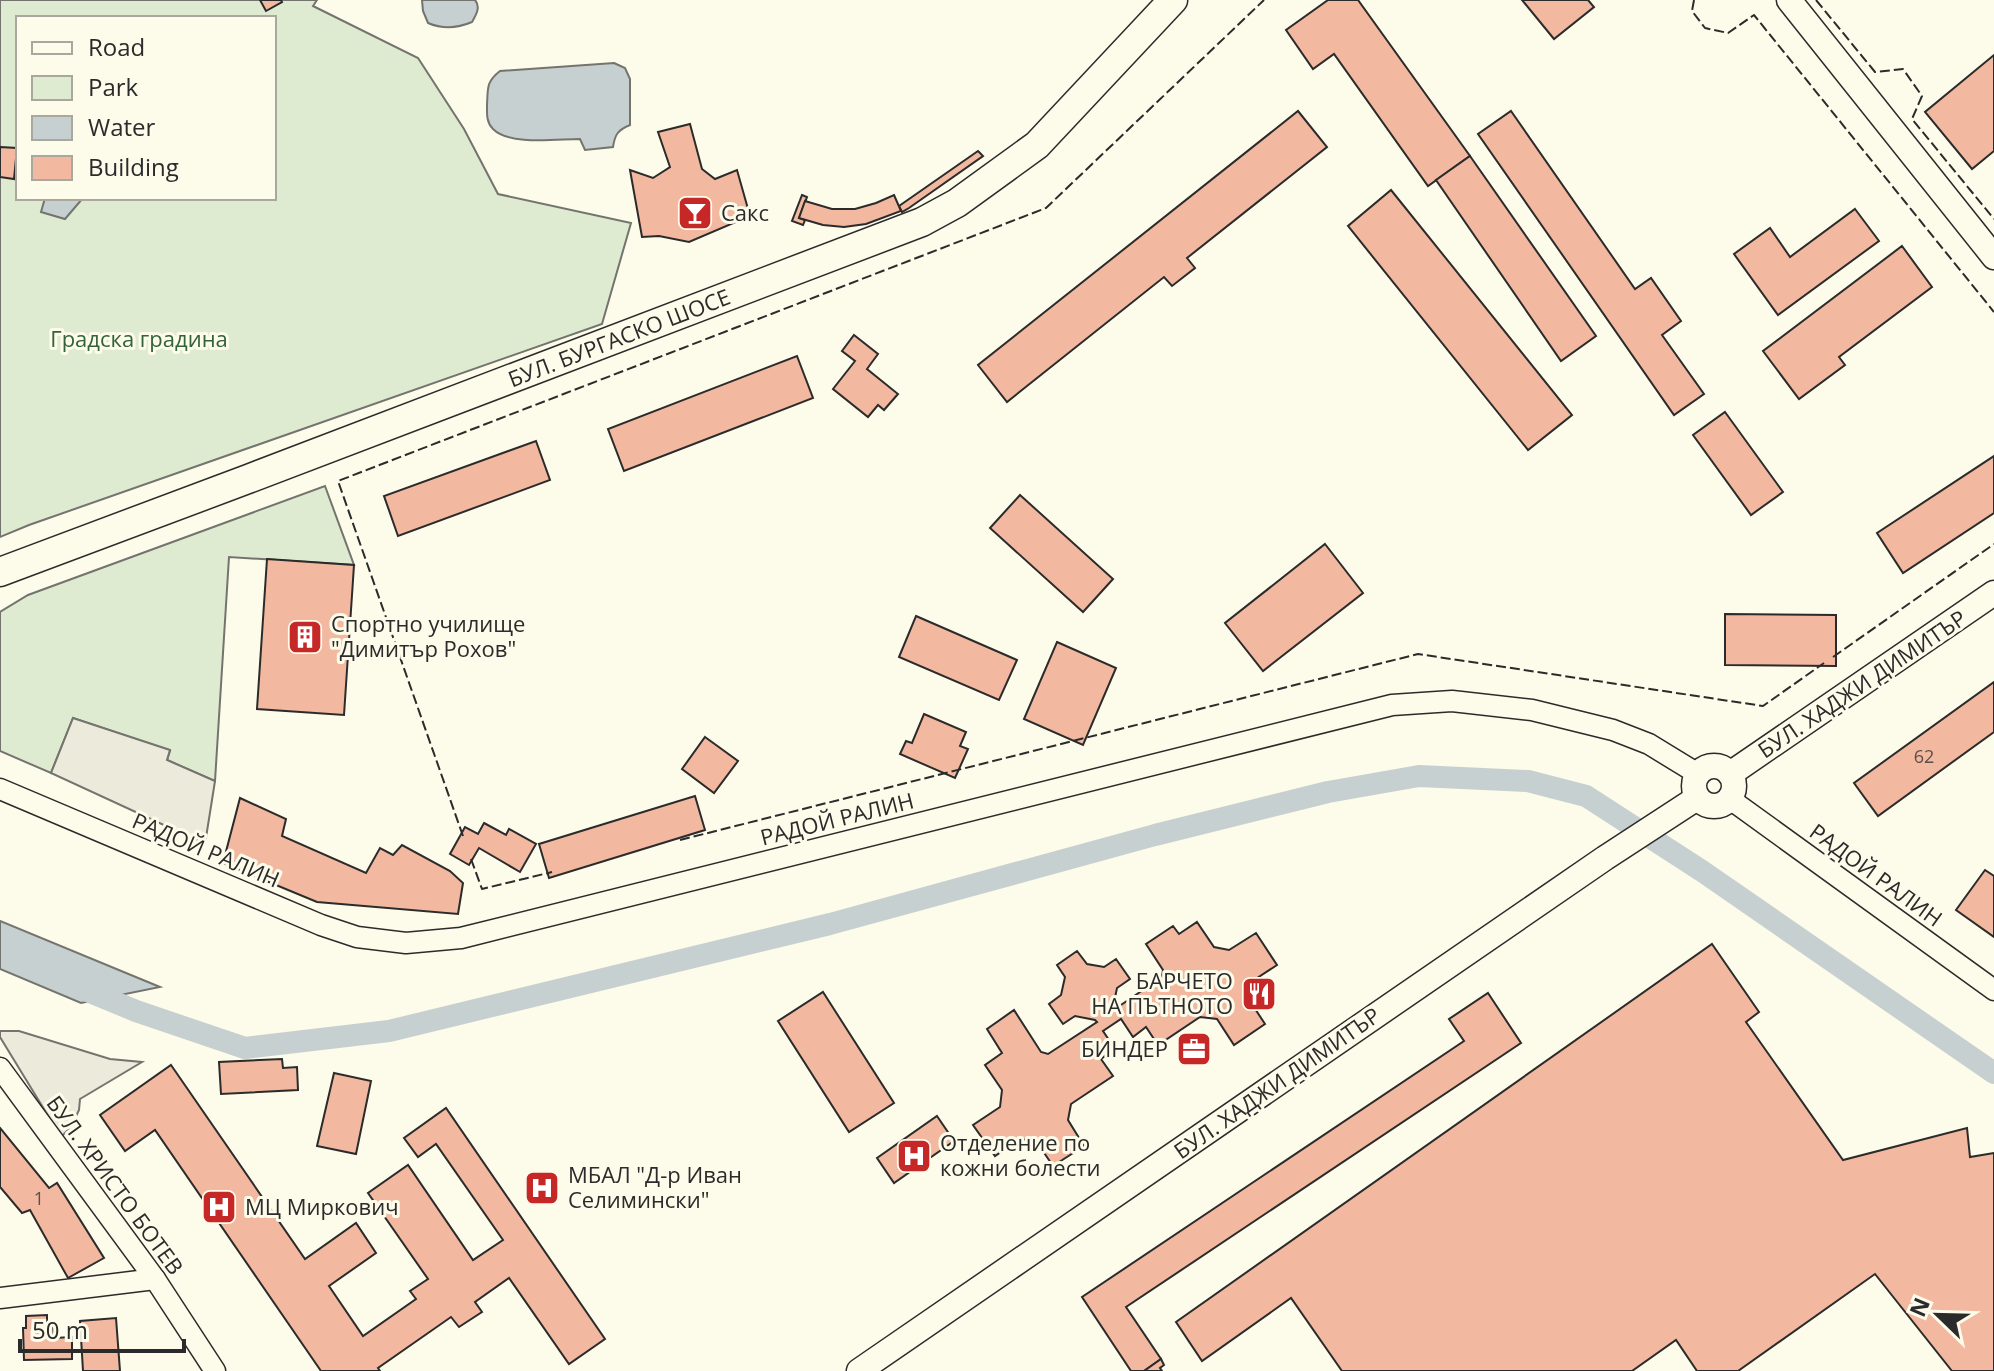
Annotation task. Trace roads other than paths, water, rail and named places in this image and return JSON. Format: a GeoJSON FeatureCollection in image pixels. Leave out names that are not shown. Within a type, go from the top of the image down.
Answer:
{"type":"FeatureCollection","features":[{"type":"Feature","properties":{"kind":"main road","name":"БУЛ. БУРГАСКО ШОСЕ"},"geometry":{"type":"LineString","coordinates":[[0,572],[922,222],[957,203],[1037,145],[1173,0]]}},
{"type":"Feature","properties":{"kind":"street"},"geometry":{"type":"LineString","coordinates":[[1789,0],[1994,257]]}},
{"type":"Feature","properties":{"kind":"street","name":"БУЛ. ХАДЖИ ДИМИТЪР"},"geometry":{"type":"LineString","coordinates":[[1730,787],[1831,704],[1994,593]]}},
{"type":"Feature","properties":{"kind":"street","name":"РАДОЙ РАЛИН"},"geometry":{"type":"LineString","coordinates":[[0,789],[321,925],[357,937],[406,943],[461,938],[1392,705],[1452,701],[1532,710],[1613,730],[1649,744],[1691,794]]}},
{"type":"Feature","properties":{"kind":"street"},"geometry":{"type":"LineString","coordinates":[[1711,766],[1722,768],[1730,787],[1721,805],[1716,807],[1705,805],[1691,794],[1701,770],[1711,766]]}},
{"type":"Feature","properties":{"kind":"street","name":"РАДОЙ РАЛИН"},"geometry":{"type":"LineString","coordinates":[[1730,787],[1994,990]]}},
{"type":"Feature","properties":{"kind":"street","name":"БУЛ. ХАДЖИ ДИМИТЪР"},"geometry":{"type":"LineString","coordinates":[[859,1371],[1605,858],[1691,794]]}},
{"type":"Feature","properties":{"kind":"street","name":"БУЛ. ХРИСТО БОТЕВ"},"geometry":{"type":"LineString","coordinates":[[0,1068],[155,1279],[215,1371]]}},
{"type":"Feature","properties":{"kind":"street"},"geometry":{"type":"LineString","coordinates":[[0,1298],[155,1279]]}},
{"type":"Feature","properties":{"kind":"water"},"geometry":{"type":"Polygon","coordinates":[[[422,0],[475,0],[478,8],[472,22],[456,27],[439,26],[428,23],[422,0]]]}},
{"type":"Feature","properties":{"kind":"water"},"geometry":{"type":"Polygon","coordinates":[[[614,63],[625,68],[630,79],[630,125],[618,133],[613,147],[585,150],[580,139],[511,138],[493,129],[489,123],[489,86],[500,71],[614,63]]]}},
{"type":"Feature","properties":{"kind":"water"},"geometry":{"type":"Polygon","coordinates":[[[44,200],[81,200],[65,219],[41,212],[44,200]]]}},
{"type":"Feature","properties":{"kind":"water"},"geometry":{"type":"Polygon","coordinates":[[[0,921],[160,987],[81,1003],[0,969],[0,921]]]}},
{"type":"Feature","properties":{"kind":"waterway"},"geometry":{"type":"LineString","coordinates":[[78,987],[136,1011],[245,1048],[389,1031],[830,924],[1155,835],[1328,792],[1419,776],[1528,781],[1586,796],[1702,871],[1994,1073]]}},
{"type":"Feature","properties":{"kind":"place","name":"Сакс"},"geometry":{"type":"Point","coordinates":[695,213]}},
{"type":"Feature","properties":{"kind":"place","name":"Спортно училище \"Димитър Рохов\""},"geometry":{"type":"Point","coordinates":[305,637]}},
{"type":"Feature","properties":{"kind":"place","name":"БАРЧЕТО НА ПЪТНОТО"},"geometry":{"type":"Point","coordinates":[1259,994]}},
{"type":"Feature","properties":{"kind":"place","name":"БИНДЕР"},"geometry":{"type":"Point","coordinates":[1194,1049]}},
{"type":"Feature","properties":{"kind":"place","name":"Отделение по кожни болести"},"geometry":{"type":"Point","coordinates":[914,1156]}},
{"type":"Feature","properties":{"kind":"place","name":"МБАЛ \"Д-р Иван Селимински\""},"geometry":{"type":"Point","coordinates":[542,1188]}},
{"type":"Feature","properties":{"kind":"place","name":"МЦ Миркович"},"geometry":{"type":"Point","coordinates":[219,1207]}},
{"type":"Feature","properties":{"kind":"park label","name":"Градска градина"},"geometry":{"type":"Point","coordinates":[139,339]}}]}
